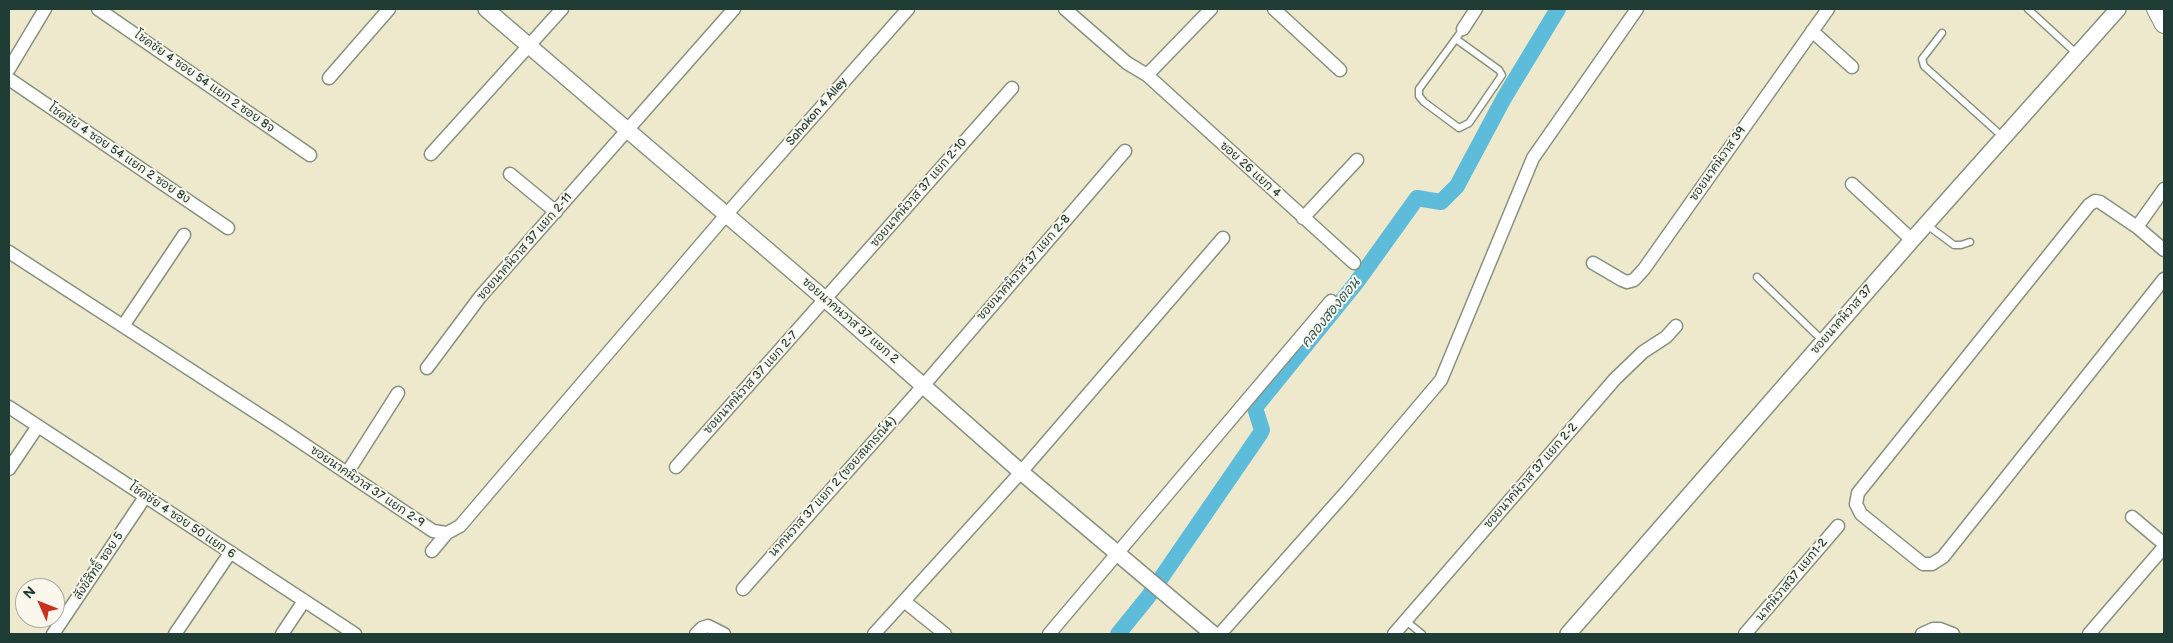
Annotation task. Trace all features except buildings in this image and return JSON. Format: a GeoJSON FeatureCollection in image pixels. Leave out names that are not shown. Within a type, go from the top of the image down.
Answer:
{"type":"FeatureCollection","features":[{"type":"Feature","properties":{"kind":"main road"},"geometry":{"type":"LineString","coordinates":[[2156,9],[2164,24]]}},
{"type":"Feature","properties":{"kind":"street"},"geometry":{"type":"LineString","coordinates":[[9,68],[45,9]]}},
{"type":"Feature","properties":{"kind":"street","name":"โชคชัย 4 ซอย 54 แยก 2 ซอย 8จ"},"geometry":{"type":"LineString","coordinates":[[98,9],[310,155]]}},
{"type":"Feature","properties":{"kind":"street"},"geometry":{"type":"LineString","coordinates":[[329,78],[389,9]]}},
{"type":"Feature","properties":{"kind":"street","name":"ซอยนาคนวาส 37 แยก 2"},"geometry":{"type":"LineString","coordinates":[[486,9],[826,300],[1021,472],[1213,634]]}},
{"type":"Feature","properties":{"kind":"street"},"geometry":{"type":"LineString","coordinates":[[431,154],[562,9]]}},
{"type":"Feature","properties":{"kind":"street"},"geometry":{"type":"LineString","coordinates":[[627,131],[734,9]]}},
{"type":"Feature","properties":{"kind":"street","name":"Sahakon 4 Alley"},"geometry":{"type":"LineString","coordinates":[[726,215],[908,9]]}},
{"type":"Feature","properties":{"kind":"street","name":"ซอย 26 แยก 4"},"geometry":{"type":"LineString","coordinates":[[1066,9],[1127,63],[1146,75],[1354,264]]}},
{"type":"Feature","properties":{"kind":"street"},"geometry":{"type":"LineString","coordinates":[[1146,75],[1211,9]]}},
{"type":"Feature","properties":{"kind":"street"},"geometry":{"type":"LineString","coordinates":[[1274,9],[1340,70]]}},
{"type":"Feature","properties":{"kind":"street"},"geometry":{"type":"LineString","coordinates":[[1459,34],[1476,9]]}},
{"type":"Feature","properties":{"kind":"street"},"geometry":{"type":"LineString","coordinates":[[1220,634],[1347,491],[1441,380],[1534,158],[1637,9]]}},
{"type":"Feature","properties":{"kind":"street","name":"ซอยนาคนิวาส 39"},"geometry":{"type":"LineString","coordinates":[[1593,263],[1622,280],[1627,282],[1634,280],[1828,9]]}},
{"type":"Feature","properties":{"kind":"street","name":"ซอยนาคนิวาส 37"},"geometry":{"type":"LineString","coordinates":[[1568,634],[1912,240],[2118,9]]}},
{"type":"Feature","properties":{"kind":"street"},"geometry":{"type":"LineString","coordinates":[[1812,32],[1852,67]]}},
{"type":"Feature","properties":{"kind":"street","name":"โชคชัย 4 ซอย 54 แยก 2 ซอย 8ง"},"geometry":{"type":"LineString","coordinates":[[9,79],[228,228]]}},
{"type":"Feature","properties":{"kind":"street","name":"ซอยนาคนิวาส 37 แยก 2-10"},"geometry":{"type":"LineString","coordinates":[[826,300],[1012,88]]}},
{"type":"Feature","properties":{"kind":"street","name":"ซอยนาคนิวาส 37 แยก 2-11"},"geometry":{"type":"LineString","coordinates":[[427,368],[480,297],[627,131]]}},
{"type":"Feature","properties":{"kind":"street","name":"ซอยนาคนิวาส 37 แยก 2-8"},"geometry":{"type":"LineString","coordinates":[[923,386],[1125,151]]}},
{"type":"Feature","properties":{"kind":"street"},"geometry":{"type":"LineString","coordinates":[[1303,218],[1357,160]]}},
{"type":"Feature","properties":{"kind":"street"},"geometry":{"type":"LineString","coordinates":[[510,174],[556,212]]}},
{"type":"Feature","properties":{"kind":"street"},"geometry":{"type":"LineString","coordinates":[[1852,184],[1912,240]]}},
{"type":"Feature","properties":{"kind":"street"},"geometry":{"type":"LineString","coordinates":[[2137,227],[2164,190]]}},
{"type":"Feature","properties":{"kind":"street"},"geometry":{"type":"LineString","coordinates":[[2164,250],[2137,227],[2100,202],[2095,202],[2089,206],[1858,493],[1856,504],[1861,514],[1923,564],[1932,564],[1943,557],[2164,279]]}},
{"type":"Feature","properties":{"kind":"street"},"geometry":{"type":"LineString","coordinates":[[432,551],[447,533],[460,526],[726,215]]}},
{"type":"Feature","properties":{"kind":"street"},"geometry":{"type":"LineString","coordinates":[[123,326],[184,235]]}},
{"type":"Feature","properties":{"kind":"street"},"geometry":{"type":"LineString","coordinates":[[874,634],[1021,472],[1223,238]]}},
{"type":"Feature","properties":{"kind":"street","name":"ซอยนาคนิวาส 37 แยก 2-9"},"geometry":{"type":"LineString","coordinates":[[9,252],[347,473],[432,531],[447,533]]}},
{"type":"Feature","properties":{"kind":"street","name":"ซอยนาคนิวาส 37 แยก 2-7"},"geometry":{"type":"LineString","coordinates":[[676,467],[826,300]]}},
{"type":"Feature","properties":{"kind":"street"},"geometry":{"type":"LineString","coordinates":[[1049,634],[1331,301]]}},
{"type":"Feature","properties":{"kind":"street","name":"ซอยนาคนิวาส 37 แยก 2-2"},"geometry":{"type":"LineString","coordinates":[[1394,634],[1615,379],[1643,352],[1666,337],[1676,326]]}},
{"type":"Feature","properties":{"kind":"street","name":"นาคนวาส 37 แยก 2 (ซอยสหกรณ์4)"},"geometry":{"type":"LineString","coordinates":[[744,589],[923,386]]}},
{"type":"Feature","properties":{"kind":"street"},"geometry":{"type":"LineString","coordinates":[[347,473],[398,393]]}},
{"type":"Feature","properties":{"kind":"street","name":"โชคชัย 4 ซอย 50 แยก 6"},"geometry":{"type":"LineString","coordinates":[[9,407],[355,634]]}},
{"type":"Feature","properties":{"kind":"street"},"geometry":{"type":"LineString","coordinates":[[9,469],[38,426]]}},
{"type":"Feature","properties":{"kind":"street","name":"สังข์สิทธิ์ ซอย 5"},"geometry":{"type":"LineString","coordinates":[[53,634],[145,497]]}},
{"type":"Feature","properties":{"kind":"street"},"geometry":{"type":"LineString","coordinates":[[2089,634],[2164,545],[2132,516]]}},
{"type":"Feature","properties":{"kind":"street","name":"นาคนิวาส37 แยก1-2"},"geometry":{"type":"LineString","coordinates":[[1745,634],[1838,526]]}},
{"type":"Feature","properties":{"kind":"street"},"geometry":{"type":"LineString","coordinates":[[175,634],[230,553]]}},
{"type":"Feature","properties":{"kind":"street"},"geometry":{"type":"LineString","coordinates":[[282,634],[304,601]]}},
{"type":"Feature","properties":{"kind":"street"},"geometry":{"type":"LineString","coordinates":[[904,601],[945,634]]}},
{"type":"Feature","properties":{"kind":"street"},"geometry":{"type":"LineString","coordinates":[[696,634],[708,626],[724,634]]}},
{"type":"Feature","properties":{"kind":"street"},"geometry":{"type":"LineString","coordinates":[[1922,634],[1933,629],[1940,629],[1952,634]]}},
{"type":"Feature","properties":{"kind":"lane"},"geometry":{"type":"LineString","coordinates":[[2028,9],[2078,55]]}},
{"type":"Feature","properties":{"kind":"lane"},"geometry":{"type":"LineString","coordinates":[[1942,33],[1922,59],[1924,66],[2003,138]]}},
{"type":"Feature","properties":{"kind":"lane"},"geometry":{"type":"LineString","coordinates":[[1459,34],[1499,70],[1502,75],[1469,123],[1459,128],[1424,102],[1419,96],[1419,89],[1459,34]]}},
{"type":"Feature","properties":{"kind":"lane"},"geometry":{"type":"LineString","coordinates":[[1926,225],[1954,245],[1970,242]]}},
{"type":"Feature","properties":{"kind":"lane"},"geometry":{"type":"LineString","coordinates":[[1757,277],[1823,342]]}},
{"type":"Feature","properties":{"kind":"lane"},"geometry":{"type":"LineString","coordinates":[[1406,621],[1422,634]]}},
{"type":"Feature","properties":{"kind":"waterway","name":"คลองสองตอน"},"geometry":{"type":"LineString","coordinates":[[1118,634],[1148,597],[1260,434],[1262,430],[1255,408],[1258,404],[1356,283],[1417,198],[1441,202],[1457,186],[1504,98],[1558,9]]}}]}
